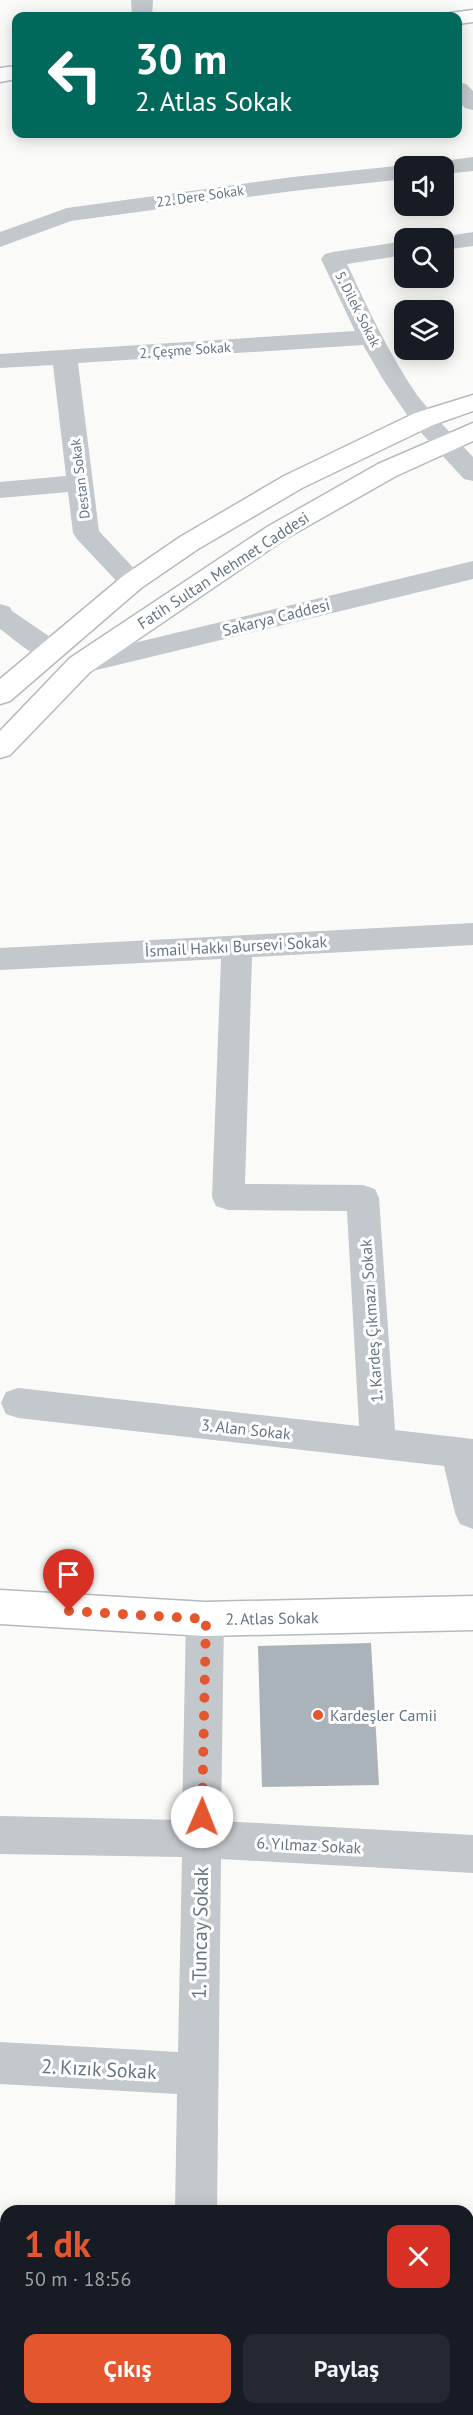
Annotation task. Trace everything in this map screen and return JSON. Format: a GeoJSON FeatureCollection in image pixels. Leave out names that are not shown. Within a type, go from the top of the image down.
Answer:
{"type":"FeatureCollection","features":[{"type":"Feature","properties":{"kind":"main road"},"geometry":{"type":"LineString","coordinates":[[0,694],[132,582],[189,543],[293,482],[424,419],[473,403]]}},
{"type":"Feature","properties":{"kind":"main road","name":"Fatih Sultan Mehmet Caddesi"},"geometry":{"type":"LineString","coordinates":[[0,748],[80,665],[276,533],[387,470],[446,441],[473,431]]}},
{"type":"Feature","properties":{"kind":"main road","name":"2. Atlas Sokak"},"geometry":{"type":"LineString","coordinates":[[0,1607],[206,1619],[473,1613]]}},
{"type":"Feature","properties":{"kind":"street"},"geometry":{"type":"LineString","coordinates":[[462,93],[473,103]]}},
{"type":"Feature","properties":{"kind":"street"},"geometry":{"type":"LineString","coordinates":[[454,167],[473,164]]}},
{"type":"Feature","properties":{"kind":"street","name":"22. Dere Sokak"},"geometry":{"type":"LineString","coordinates":[[0,240],[67,215],[293,183],[394,173]]}},
{"type":"Feature","properties":{"kind":"street"},"geometry":{"type":"LineString","coordinates":[[454,241],[473,238]]}},
{"type":"Feature","properties":{"kind":"street","name":"5. Dilek Sokak"},"geometry":{"type":"LineString","coordinates":[[394,250],[333,259],[371,337],[397,381],[424,419],[473,473]]}},
{"type":"Feature","properties":{"kind":"street","name":"2. Çeşme Sokak"},"geometry":{"type":"LineString","coordinates":[[0,362],[371,337]]}},
{"type":"Feature","properties":{"kind":"street","name":"Destan Sokak"},"geometry":{"type":"LineString","coordinates":[[65,358],[86,533],[132,582]]}},
{"type":"Feature","properties":{"kind":"street"},"geometry":{"type":"LineString","coordinates":[[0,490],[81,483]]}},
{"type":"Feature","properties":{"kind":"street","name":"Sakarya Caddesi"},"geometry":{"type":"LineString","coordinates":[[80,665],[473,570]]}},
{"type":"Feature","properties":{"kind":"street"},"geometry":{"type":"LineString","coordinates":[[0,613],[2,617],[50,651]]}},
{"type":"Feature","properties":{"kind":"street","name":"İsmail Hakkı Bursevi Sokak"},"geometry":{"type":"LineString","coordinates":[[0,959],[473,934]]}},
{"type":"Feature","properties":{"kind":"street","name":"1. Kardeş Çıkmazı Sokak"},"geometry":{"type":"LineString","coordinates":[[237,946],[228,1197],[363,1198],[378,1444]]}},
{"type":"Feature","properties":{"kind":"street","name":"3. Alan Sokak"},"geometry":{"type":"LineString","coordinates":[[18,1403],[466,1453]]}},
{"type":"Feature","properties":{"kind":"street"},"geometry":{"type":"LineString","coordinates":[[466,1453],[473,1513]]}},
{"type":"Feature","properties":{"kind":"street","name":"1. Tuncay Sokak"},"geometry":{"type":"LineString","coordinates":[[196,2205],[206,1619]]}},
{"type":"Feature","properties":{"kind":"street","name":"6. Yılmaz Sokak"},"geometry":{"type":"LineString","coordinates":[[0,1835],[201,1839],[473,1854]]}},
{"type":"Feature","properties":{"kind":"street","name":"2. Kızık Sokak"},"geometry":{"type":"LineString","coordinates":[[0,2064],[198,2074]]}},
{"type":"Feature","properties":{"kind":"building","name":"Kardeşler Camii"},"geometry":{"type":"Polygon","coordinates":[[[371,1643],[379,1785],[262,1787],[258,1646],[371,1643]]]}},
{"type":"Feature","properties":{"kind":"place","name":"Kardeşler Camii"},"geometry":{"type":"Point","coordinates":[318,1715]}},
{"type":"Feature","properties":{"kind":"route"},"geometry":{"type":"LineString","coordinates":[[69,1611],[206,1619],[202,1817]]}}]}
